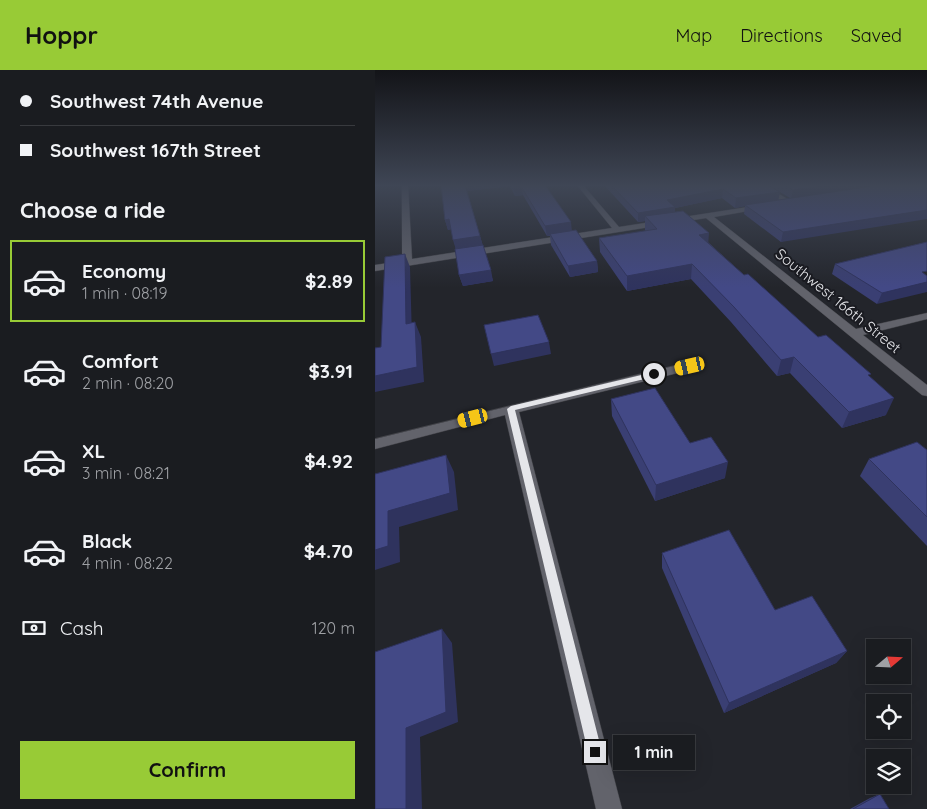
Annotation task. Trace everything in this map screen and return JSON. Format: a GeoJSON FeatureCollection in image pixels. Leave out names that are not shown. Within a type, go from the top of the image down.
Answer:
{"type":"FeatureCollection","features":[{"type":"Feature","properties":{"kind":"street"},"geometry":{"type":"LineString","coordinates":[[406,219],[407,262]]}},
{"type":"Feature","properties":{"kind":"street"},"geometry":{"type":"LineString","coordinates":[[609,219],[617,229]]}},
{"type":"Feature","properties":{"kind":"street"},"geometry":{"type":"LineString","coordinates":[[375,268],[678,219]]}},
{"type":"Feature","properties":{"kind":"street","name":"Southwest 166th Street"},"geometry":{"type":"LineString","coordinates":[[713,219],[927,392]]}},
{"type":"Feature","properties":{"kind":"street"},"geometry":{"type":"LineString","coordinates":[[855,333],[927,316]]}},
{"type":"Feature","properties":{"kind":"street"},"geometry":{"type":"LineString","coordinates":[[375,444],[690,366]]}},
{"type":"Feature","properties":{"kind":"street"},"geometry":{"type":"LineString","coordinates":[[511,409],[609,809]]}},
{"type":"Feature","properties":{"kind":"building"},"geometry":{"type":"Polygon","coordinates":[[[449,219],[475,219],[480,236],[453,240],[449,219]]]}},
{"type":"Feature","properties":{"kind":"building"},"geometry":{"type":"Polygon","coordinates":[[[541,219],[569,219],[571,222],[545,226],[541,219]]]}},
{"type":"Feature","properties":{"kind":"building"},"geometry":{"type":"Polygon","coordinates":[[[648,219],[693,219],[709,233],[699,235],[744,275],[748,274],[818,337],[826,335],[871,374],[868,375],[894,398],[849,412],[794,357],[781,360],[734,307],[692,264],[627,276],[599,238],[657,229],[648,219]]]}},
{"type":"Feature","properties":{"kind":"building"},"geometry":{"type":"Polygon","coordinates":[[[765,219],[865,219],[783,232],[765,219]]]}},
{"type":"Feature","properties":{"kind":"building"},"geometry":{"type":"Polygon","coordinates":[[[576,230],[597,261],[568,266],[550,234],[576,230]]]}},
{"type":"Feature","properties":{"kind":"building"},"geometry":{"type":"Polygon","coordinates":[[[927,242],[927,271],[922,272],[927,276],[927,282],[882,293],[835,264],[927,242]]]}},
{"type":"Feature","properties":{"kind":"building"},"geometry":{"type":"Polygon","coordinates":[[[483,245],[491,270],[459,275],[455,249],[483,245]]]}},
{"type":"Feature","properties":{"kind":"building"},"geometry":{"type":"Polygon","coordinates":[[[405,254],[406,324],[415,322],[417,367],[375,376],[375,348],[381,347],[385,257],[405,254]]]}},
{"type":"Feature","properties":{"kind":"building"},"geometry":{"type":"Polygon","coordinates":[[[538,315],[549,342],[491,354],[484,325],[538,315]]]}},
{"type":"Feature","properties":{"kind":"building"},"geometry":{"type":"Polygon","coordinates":[[[655,388],[690,443],[711,437],[728,462],[656,485],[611,399],[655,388]]]}},
{"type":"Feature","properties":{"kind":"building"},"geometry":{"type":"Polygon","coordinates":[[[917,442],[927,450],[927,517],[869,459],[917,442]]]}},
{"type":"Feature","properties":{"kind":"building"},"geometry":{"type":"Polygon","coordinates":[[[446,455],[450,493],[388,511],[388,546],[375,550],[375,474],[446,455]]]}},
{"type":"Feature","properties":{"kind":"building"},"geometry":{"type":"Polygon","coordinates":[[[729,530],[775,610],[812,596],[847,651],[729,703],[662,553],[729,530]]]}},
{"type":"Feature","properties":{"kind":"building"},"geometry":{"type":"Polygon","coordinates":[[[442,629],[446,712],[406,728],[406,809],[375,809],[375,652],[442,629]]]}},
{"type":"Feature","properties":{"kind":"building"},"geometry":{"type":"Polygon","coordinates":[[[880,794],[889,809],[853,809],[880,794]]]}},
{"type":"Feature","properties":{"kind":"route"},"geometry":{"type":"LineString","coordinates":[[595,752],[511,409],[654,374]]}}]}
